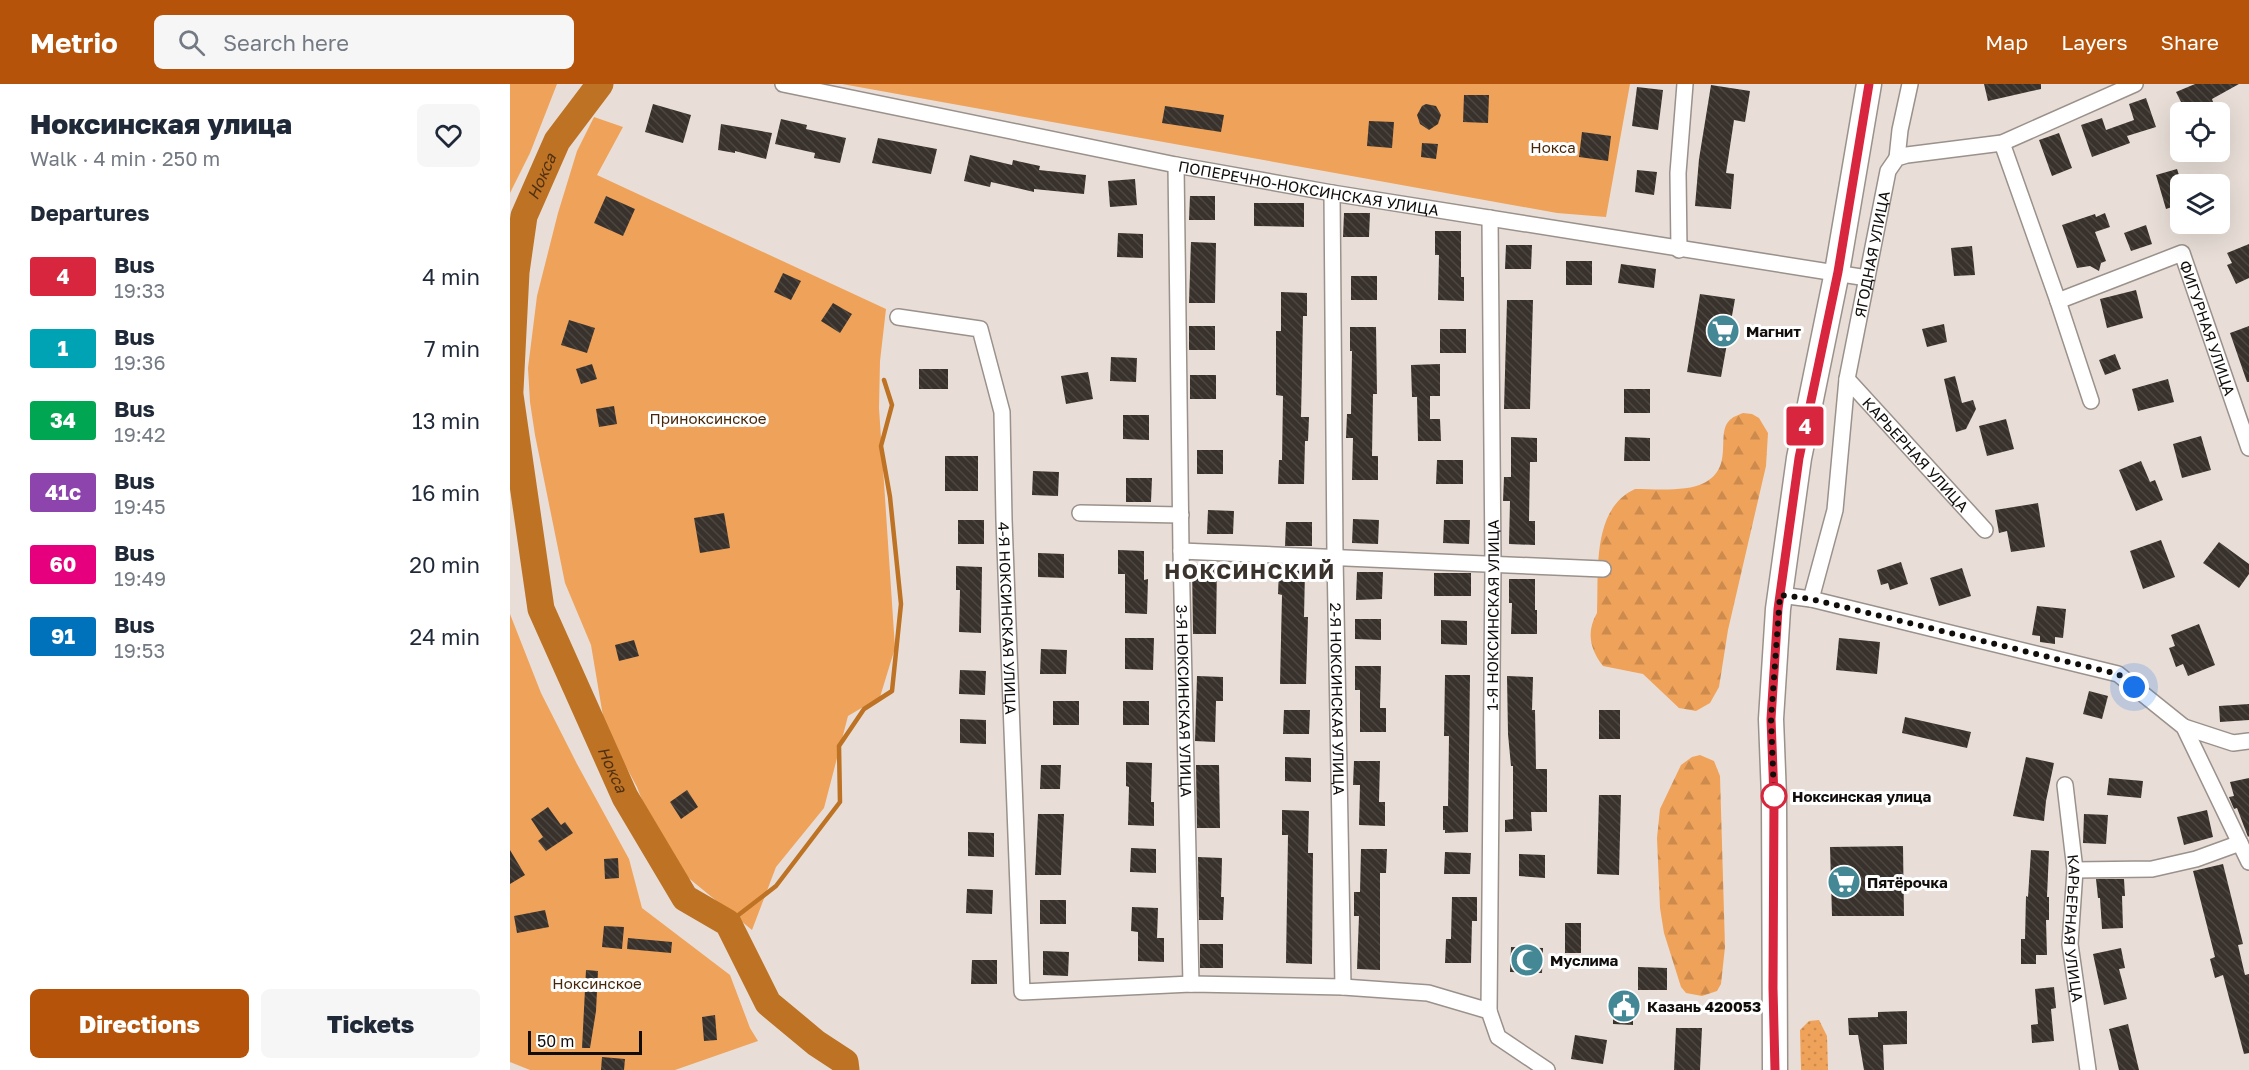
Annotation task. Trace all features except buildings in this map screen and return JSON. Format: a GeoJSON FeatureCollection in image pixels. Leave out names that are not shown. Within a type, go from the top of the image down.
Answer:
{"type":"FeatureCollection","features":[{"type":"Feature","properties":{"kind":"main road"},"geometry":{"type":"LineString","coordinates":[[1775,1070],[1774,797],[1771,719],[1780,595],[1799,458],[1838,272],[1869,84]]}},
{"type":"Feature","properties":{"kind":"street","name":"ПОПЕРЕЧНО-НОКСИНСКАЯ УЛИЦА"},"geometry":{"type":"LineString","coordinates":[[783,84],[1176,165],[1332,193],[1679,250],[1867,278]]}},
{"type":"Feature","properties":{"kind":"street"},"geometry":{"type":"LineString","coordinates":[[1679,250],[1678,173],[1685,84]]}},
{"type":"Feature","properties":{"kind":"street","name":"ЯГОДНАЯ УЛИЦА"},"geometry":{"type":"LineString","coordinates":[[1811,599],[1835,510],[1847,379],[1882,194],[1888,171],[1897,158],[1900,130],[1910,84]]}},
{"type":"Feature","properties":{"kind":"street"},"geometry":{"type":"LineString","coordinates":[[1897,158],[2002,143],[2135,84]]}},
{"type":"Feature","properties":{"kind":"street"},"geometry":{"type":"LineString","coordinates":[[2002,143],[2091,401]]}},
{"type":"Feature","properties":{"kind":"street","name":"3-Я НОКСИНСКАЯ УЛИЦА"},"geometry":{"type":"LineString","coordinates":[[1176,165],[1181,551],[1191,984]]}},
{"type":"Feature","properties":{"kind":"street","name":"2-Я НОКСИНСКАЯ УЛИЦА"},"geometry":{"type":"LineString","coordinates":[[1332,193],[1335,556],[1343,987]]}},
{"type":"Feature","properties":{"kind":"street","name":"1-Я НОКСИНСКАЯ УЛИЦА"},"geometry":{"type":"LineString","coordinates":[[1489,1011],[1493,565],[1490,218]]}},
{"type":"Feature","properties":{"kind":"street","name":"ФИГУРНАЯ УЛИЦА"},"geometry":{"type":"LineString","coordinates":[[2058,301],[2182,253],[2249,448]]}},
{"type":"Feature","properties":{"kind":"street","name":"4-Я НОКСИНСКАЯ УЛИЦА"},"geometry":{"type":"LineString","coordinates":[[898,317],[980,329],[1002,412],[1022,992],[1191,984]]}},
{"type":"Feature","properties":{"kind":"street","name":"КАРЬЕРНАЯ УЛИЦА"},"geometry":{"type":"LineString","coordinates":[[1847,379],[1985,530]]}},
{"type":"Feature","properties":{"kind":"street"},"geometry":{"type":"LineString","coordinates":[[1080,513],[1181,515]]}},
{"type":"Feature","properties":{"kind":"street"},"geometry":{"type":"LineString","coordinates":[[1181,551],[1603,569]]}},
{"type":"Feature","properties":{"kind":"street"},"geometry":{"type":"LineString","coordinates":[[1780,595],[1811,599],[2118,674],[2184,727],[2233,743],[2249,741]]}},
{"type":"Feature","properties":{"kind":"street"},"geometry":{"type":"LineString","coordinates":[[2184,727],[2249,862]]}},
{"type":"Feature","properties":{"kind":"street","name":"КАРЬЕРНАЯ УЛИЦА"},"geometry":{"type":"LineString","coordinates":[[2065,785],[2075,870],[2070,944],[2088,1070]]}},
{"type":"Feature","properties":{"kind":"street"},"geometry":{"type":"LineString","coordinates":[[2075,870],[2152,869],[2196,859],[2240,843]]}},
{"type":"Feature","properties":{"kind":"street"},"geometry":{"type":"LineString","coordinates":[[1191,984],[1343,987],[1428,993],[1489,1011],[1498,1037],[1547,1070]]}},
{"type":"Feature","properties":{"kind":"green space"},"geometry":{"type":"Polygon","coordinates":[[[510,84],[557,84],[530,153],[510,193],[510,84]]]}},
{"type":"Feature","properties":{"kind":"green space","name":"Нокса"},"geometry":{"type":"Polygon","coordinates":[[[842,84],[1630,84],[1606,217],[1557,213],[842,84]]]}},
{"type":"Feature","properties":{"kind":"green space","name":"Приноксинское"},"geometry":{"type":"Polygon","coordinates":[[[594,117],[623,127],[597,175],[886,309],[880,361],[879,408],[895,648],[880,697],[848,716],[824,808],[776,867],[752,930],[680,871],[651,823],[637,787],[605,728],[591,645],[565,583],[535,435],[528,368],[537,296],[558,213],[577,151],[594,117]]]}},
{"type":"Feature","properties":{"kind":"green space"},"geometry":{"type":"Polygon","coordinates":[[[1743,413],[1759,418],[1768,433],[1766,466],[1728,630],[1719,687],[1710,703],[1696,711],[1679,708],[1643,674],[1603,666],[1592,647],[1591,627],[1597,613],[1600,544],[1604,526],[1611,511],[1621,498],[1635,489],[1689,488],[1704,483],[1714,476],[1722,459],[1726,425],[1732,418],[1743,413]]]}},
{"type":"Feature","properties":{"kind":"green space","name":"Ноксинское"},"geometry":{"type":"Polygon","coordinates":[[[510,614],[541,693],[629,859],[642,908],[730,975],[750,1028],[758,1041],[675,1070],[530,1070],[510,1062],[510,614]]]}},
{"type":"Feature","properties":{"kind":"green space"},"geometry":{"type":"Polygon","coordinates":[[[1700,755],[1714,761],[1720,776],[1725,947],[1721,984],[1717,991],[1702,996],[1686,993],[1681,987],[1664,933],[1660,908],[1657,838],[1660,809],[1681,765],[1692,757],[1700,755]]]}},
{"type":"Feature","properties":{"kind":"green space"},"geometry":{"type":"Polygon","coordinates":[[[1819,1020],[1827,1036],[1828,1070],[1801,1070],[1800,1030],[1809,1021],[1819,1020]]]}},
{"type":"Feature","properties":{"kind":"waterway","name":"Нокса"},"geometry":{"type":"LineString","coordinates":[[510,390],[516,272],[524,216],[557,141],[600,84]]}},
{"type":"Feature","properties":{"kind":"waterway"},"geometry":{"type":"LineString","coordinates":[[728,923],[776,886],[840,802],[839,746],[864,709],[892,691],[901,604],[890,497],[881,446],[892,405],[884,380]]}},
{"type":"Feature","properties":{"kind":"waterway","name":"Нокса"},"geometry":{"type":"LineString","coordinates":[[510,395],[541,609],[625,797],[685,898],[728,923],[768,1003],[816,1043],[845,1062],[846,1070]]}},
{"type":"Feature","properties":{"kind":"bus line","name":"4"},"geometry":{"type":"LineString","coordinates":[[1775,1070],[1774,797],[1771,719],[1778,609],[1799,458],[1838,272],[1869,84]]}},
{"type":"Feature","properties":{"kind":"place","name":"Магнит"},"geometry":{"type":"Point","coordinates":[1723,331]}},
{"type":"Feature","properties":{"kind":"place","name":"Ноксинская улица"},"geometry":{"type":"Point","coordinates":[1774,796]}},
{"type":"Feature","properties":{"kind":"place","name":"Пятёрочка"},"geometry":{"type":"Point","coordinates":[1844,882]}},
{"type":"Feature","properties":{"kind":"place","name":"Муслима"},"geometry":{"type":"Point","coordinates":[1527,960]}},
{"type":"Feature","properties":{"kind":"place","name":"Казань 420053"},"geometry":{"type":"Point","coordinates":[1624,1006]}},
{"type":"Feature","properties":{"kind":"district","name":"НОКСИНСКИЙ"},"geometry":{"type":"Point","coordinates":[1250,571]}},
{"type":"Feature","properties":{"kind":"route"},"geometry":{"type":"LineString","coordinates":[[1774,796],[1771,719],[1780,595],[1811,599],[2118,674],[2134,687]]}}]}
